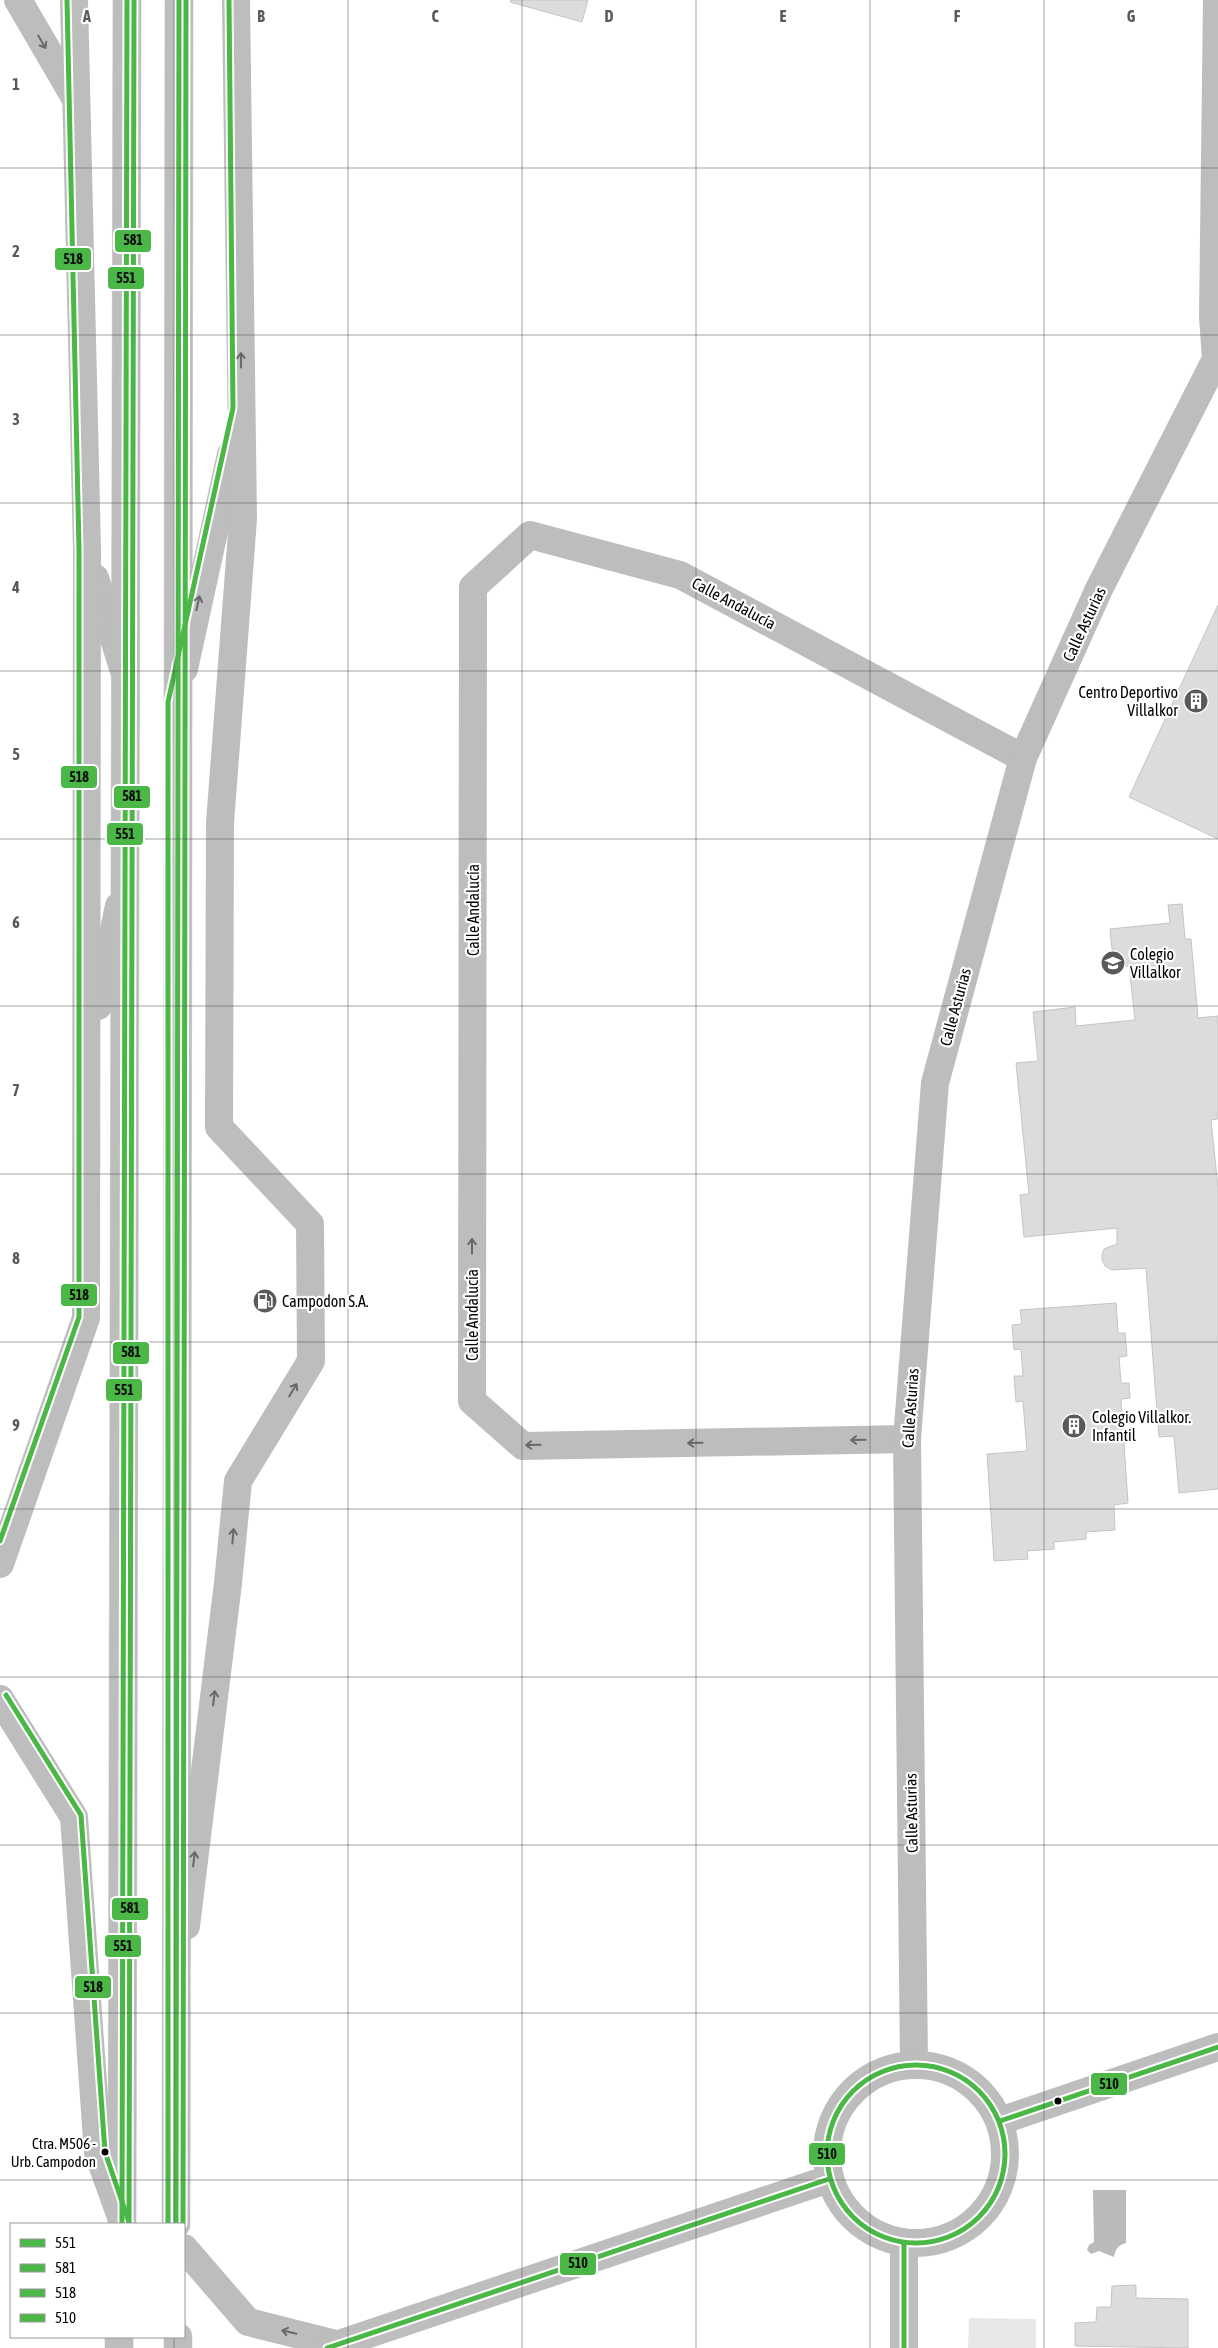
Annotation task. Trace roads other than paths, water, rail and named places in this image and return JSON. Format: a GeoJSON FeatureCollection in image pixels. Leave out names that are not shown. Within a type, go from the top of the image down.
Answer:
{"type":"FeatureCollection","features":[{"type":"Feature","properties":{"kind":"street"},"geometry":{"type":"LineString","coordinates":[[18,0],[75,98]]}},
{"type":"Feature","properties":{"kind":"street"},"geometry":{"type":"LineString","coordinates":[[0,1564],[86,1318],[87,550],[74,0]]}},
{"type":"Feature","properties":{"kind":"street"},"geometry":{"type":"LineString","coordinates":[[122,2223],[127,0]]}},
{"type":"Feature","properties":{"kind":"street"},"geometry":{"type":"LineString","coordinates":[[176,2223],[178,0]]}},
{"type":"Feature","properties":{"kind":"street"},"geometry":{"type":"LineString","coordinates":[[175,2012],[228,1583],[238,1481],[311,1361],[310,1224],[219,1127],[220,823],[243,519],[236,0]]}},
{"type":"Feature","properties":{"kind":"street","name":"Calle Asturias"},"geometry":{"type":"LineString","coordinates":[[914,2063],[907,1439],[934,1083],[1023,758],[1099,589],[1217,360],[1213,317],[1216,0]]}},
{"type":"Feature","properties":{"kind":"street"},"geometry":{"type":"LineString","coordinates":[[176,702],[241,409]]}},
{"type":"Feature","properties":{"kind":"street","name":"Calle Andalucía"},"geometry":{"type":"LineString","coordinates":[[907,1439],[523,1446],[472,1402],[473,587],[530,535],[680,575],[1023,758]]}},
{"type":"Feature","properties":{"kind":"street"},"geometry":{"type":"LineString","coordinates":[[87,550],[126,678]]}},
{"type":"Feature","properties":{"kind":"street"},"geometry":{"type":"LineString","coordinates":[[86,1060],[125,875]]}},
{"type":"Feature","properties":{"kind":"street"},"geometry":{"type":"LineString","coordinates":[[0,1699],[74,1818],[98,2153],[122,2223]]}},
{"type":"Feature","properties":{"kind":"street"},"geometry":{"type":"LineString","coordinates":[[1000,2121],[1218,2047]]}},
{"type":"Feature","properties":{"kind":"street"},"geometry":{"type":"LineString","coordinates":[[914,2063],[954,2072],[982,2092],[1000,2121],[1006,2159],[999,2188],[978,2217],[960,2232],[930,2243],[904,2243],[877,2236],[847,2213],[829,2179],[826,2139],[838,2106],[868,2076],[914,2063]]}},
{"type":"Feature","properties":{"kind":"street"},"geometry":{"type":"LineString","coordinates":[[185,2249],[248,2322],[332,2346],[829,2179]]}},
{"type":"Feature","properties":{"kind":"street"},"geometry":{"type":"LineString","coordinates":[[904,2243],[904,2348]]}},
{"type":"Feature","properties":{"kind":"place","name":"Centro Deportivo Villalkor"},"geometry":{"type":"Point","coordinates":[1196,701]}},
{"type":"Feature","properties":{"kind":"place","name":"Colegio Villalkor"},"geometry":{"type":"Point","coordinates":[1113,963]}},
{"type":"Feature","properties":{"kind":"place","name":"Campodon S.A."},"geometry":{"type":"Point","coordinates":[265,1301]}},
{"type":"Feature","properties":{"kind":"place","name":"Colegio Villalkor. Infantil"},"geometry":{"type":"Point","coordinates":[1074,1426]}},
{"type":"Feature","properties":{"kind":"place","name":"Ctra. M506 - Urb. Campodon"},"geometry":{"type":"Point","coordinates":[105,2152]}}]}
